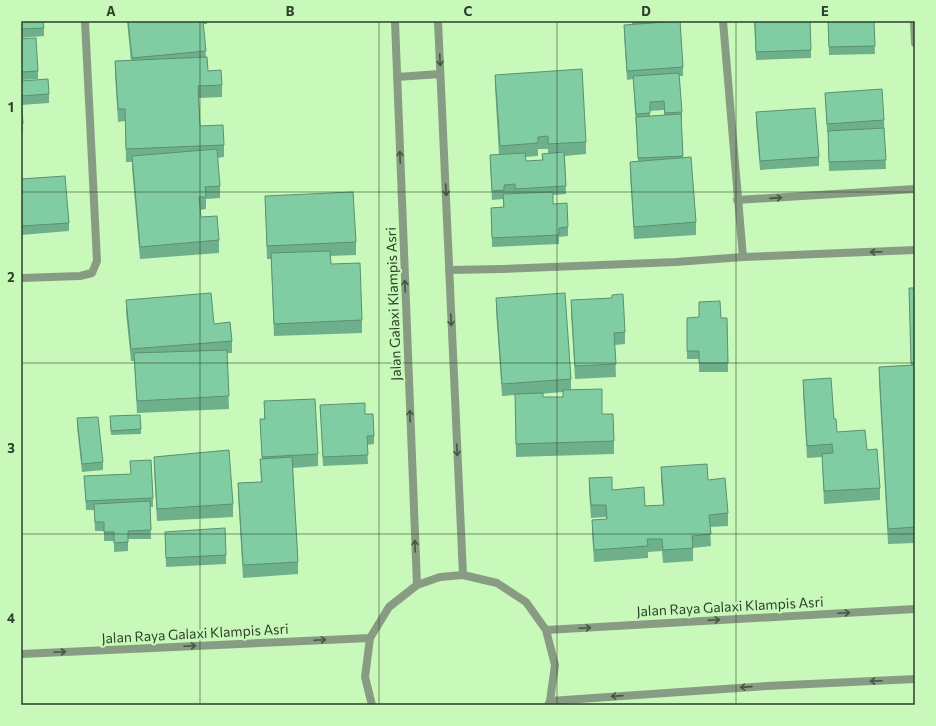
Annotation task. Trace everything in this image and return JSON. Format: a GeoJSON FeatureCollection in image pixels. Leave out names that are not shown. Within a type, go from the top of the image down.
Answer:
{"type":"FeatureCollection","features":[{"type":"Feature","properties":{"kind":"street"},"geometry":{"type":"LineString","coordinates":[[21,278],[80,276],[92,273],[97,261],[85,21]]}},
{"type":"Feature","properties":{"kind":"street","name":"Jalan Galaxi Klampis Asri"},"geometry":{"type":"LineString","coordinates":[[395,21],[417,585]]}},
{"type":"Feature","properties":{"kind":"street"},"geometry":{"type":"LineString","coordinates":[[438,21],[463,575]]}},
{"type":"Feature","properties":{"kind":"street"},"geometry":{"type":"LineString","coordinates":[[723,21],[743,257]]}},
{"type":"Feature","properties":{"kind":"street"},"geometry":{"type":"LineString","coordinates":[[914,21],[915,43]]}},
{"type":"Feature","properties":{"kind":"street"},"geometry":{"type":"LineString","coordinates":[[397,78],[440,74]]}},
{"type":"Feature","properties":{"kind":"street"},"geometry":{"type":"LineString","coordinates":[[737,200],[915,189]]}},
{"type":"Feature","properties":{"kind":"street"},"geometry":{"type":"LineString","coordinates":[[449,270],[668,262],[743,257],[915,250]]}},
{"type":"Feature","properties":{"kind":"street"},"geometry":{"type":"LineString","coordinates":[[372,705],[365,677],[370,638],[389,607],[417,585],[440,577],[463,575],[497,583],[520,598],[526,602],[546,630],[555,665],[549,703],[767,686],[915,679]]}},
{"type":"Feature","properties":{"kind":"street","name":"Jalan Raya Galaxi Klampis Asri"},"geometry":{"type":"LineString","coordinates":[[546,630],[915,609]]}},
{"type":"Feature","properties":{"kind":"street","name":"Jalan Raya Galaxi Klampis Asri"},"geometry":{"type":"LineString","coordinates":[[21,654],[370,638]]}},
{"type":"Feature","properties":{"kind":"building"},"geometry":{"type":"Polygon","coordinates":[[[21,21],[43,21],[44,28],[21,29],[21,21]]]}},
{"type":"Feature","properties":{"kind":"building"},"geometry":{"type":"Polygon","coordinates":[[[128,21],[203,21],[206,51],[132,58],[128,21]]]}},
{"type":"Feature","properties":{"kind":"building"},"geometry":{"type":"Polygon","coordinates":[[[680,21],[683,67],[627,71],[624,25],[680,21]]]}},
{"type":"Feature","properties":{"kind":"building"},"geometry":{"type":"Polygon","coordinates":[[[755,21],[810,21],[811,50],[756,52],[755,21]]]}},
{"type":"Feature","properties":{"kind":"building"},"geometry":{"type":"Polygon","coordinates":[[[828,21],[874,21],[875,46],[829,47],[828,21]]]}},
{"type":"Feature","properties":{"kind":"building"},"geometry":{"type":"Polygon","coordinates":[[[36,38],[38,71],[21,72],[21,39],[36,38]]]}},
{"type":"Feature","properties":{"kind":"building"},"geometry":{"type":"Polygon","coordinates":[[[207,57],[208,71],[221,70],[222,85],[198,86],[200,126],[223,125],[224,145],[126,149],[125,109],[118,109],[115,61],[207,57]]]}},
{"type":"Feature","properties":{"kind":"building"},"geometry":{"type":"Polygon","coordinates":[[[582,69],[586,142],[548,144],[548,136],[538,137],[538,143],[500,146],[495,75],[582,69]]]}},
{"type":"Feature","properties":{"kind":"building"},"geometry":{"type":"Polygon","coordinates":[[[679,73],[682,112],[665,113],[664,101],[650,102],[650,113],[636,114],[633,76],[679,73]]]}},
{"type":"Feature","properties":{"kind":"building"},"geometry":{"type":"Polygon","coordinates":[[[48,79],[49,94],[21,96],[21,81],[48,79]]]}},
{"type":"Feature","properties":{"kind":"building"},"geometry":{"type":"Polygon","coordinates":[[[882,89],[884,120],[827,124],[825,93],[882,89]]]}},
{"type":"Feature","properties":{"kind":"building"},"geometry":{"type":"Polygon","coordinates":[[[22,108],[23,124],[21,124],[22,108]]]}},
{"type":"Feature","properties":{"kind":"building"},"geometry":{"type":"Polygon","coordinates":[[[815,108],[819,157],[760,161],[756,112],[815,108]]]}},
{"type":"Feature","properties":{"kind":"building"},"geometry":{"type":"Polygon","coordinates":[[[681,114],[683,156],[638,158],[636,117],[681,114]]]}},
{"type":"Feature","properties":{"kind":"building"},"geometry":{"type":"Polygon","coordinates":[[[884,128],[886,160],[829,162],[828,131],[884,128]]]}},
{"type":"Feature","properties":{"kind":"building"},"geometry":{"type":"Polygon","coordinates":[[[217,149],[220,186],[205,187],[206,197],[199,197],[201,217],[217,216],[219,240],[140,247],[132,156],[217,149]]]}},
{"type":"Feature","properties":{"kind":"building"},"geometry":{"type":"Polygon","coordinates":[[[564,152],[566,186],[515,189],[515,184],[504,185],[504,190],[492,191],[490,155],[525,153],[526,161],[543,160],[542,154],[564,152]]]}},
{"type":"Feature","properties":{"kind":"building"},"geometry":{"type":"Polygon","coordinates":[[[691,157],[696,222],[634,227],[630,162],[691,157]]]}},
{"type":"Feature","properties":{"kind":"building"},"geometry":{"type":"Polygon","coordinates":[[[65,176],[69,223],[21,226],[21,179],[65,176]]]}},
{"type":"Feature","properties":{"kind":"building"},"geometry":{"type":"Polygon","coordinates":[[[353,192],[356,242],[267,246],[265,196],[353,192]]]}},
{"type":"Feature","properties":{"kind":"building"},"geometry":{"type":"Polygon","coordinates":[[[553,192],[553,204],[567,203],[568,227],[559,228],[559,235],[492,238],[491,208],[504,207],[503,194],[553,192]]]}},
{"type":"Feature","properties":{"kind":"building"},"geometry":{"type":"Polygon","coordinates":[[[330,251],[331,264],[360,263],[362,320],[274,324],[271,253],[330,251]]]}},
{"type":"Feature","properties":{"kind":"building"},"geometry":{"type":"Polygon","coordinates":[[[909,288],[915,288],[915,363],[911,363],[909,288]]]}},
{"type":"Feature","properties":{"kind":"building"},"geometry":{"type":"Polygon","coordinates":[[[211,293],[214,324],[230,322],[232,341],[131,349],[126,300],[211,293]]]}},
{"type":"Feature","properties":{"kind":"building"},"geometry":{"type":"Polygon","coordinates":[[[565,293],[571,379],[502,384],[496,298],[565,293]]]}},
{"type":"Feature","properties":{"kind":"building"},"geometry":{"type":"Polygon","coordinates":[[[623,294],[625,332],[614,333],[616,364],[575,366],[571,300],[612,298],[612,295],[623,294]]]}},
{"type":"Feature","properties":{"kind":"building"},"geometry":{"type":"Polygon","coordinates":[[[720,301],[721,318],[727,318],[728,363],[699,363],[699,351],[687,351],[687,318],[699,317],[699,302],[720,301]]]}},
{"type":"Feature","properties":{"kind":"building"},"geometry":{"type":"Polygon","coordinates":[[[227,350],[229,396],[137,401],[134,353],[227,350]]]}},
{"type":"Feature","properties":{"kind":"building"},"geometry":{"type":"Polygon","coordinates":[[[915,365],[915,527],[888,529],[879,367],[915,365]]]}},
{"type":"Feature","properties":{"kind":"building"},"geometry":{"type":"Polygon","coordinates":[[[831,378],[834,419],[836,419],[837,432],[865,430],[867,450],[877,449],[880,488],[824,491],[822,454],[833,453],[832,444],[807,446],[803,380],[831,378]]]}},
{"type":"Feature","properties":{"kind":"building"},"geometry":{"type":"Polygon","coordinates":[[[602,389],[602,414],[613,414],[614,441],[516,444],[515,394],[543,393],[543,397],[563,397],[563,390],[602,389]]]}},
{"type":"Feature","properties":{"kind":"building"},"geometry":{"type":"Polygon","coordinates":[[[315,399],[318,454],[262,457],[260,419],[265,419],[264,401],[315,399]]]}},
{"type":"Feature","properties":{"kind":"building"},"geometry":{"type":"Polygon","coordinates":[[[365,403],[365,414],[373,414],[374,436],[367,436],[368,455],[323,457],[320,405],[365,403]]]}},
{"type":"Feature","properties":{"kind":"building"},"geometry":{"type":"Polygon","coordinates":[[[140,415],[141,429],[111,431],[110,416],[140,415]]]}},
{"type":"Feature","properties":{"kind":"building"},"geometry":{"type":"Polygon","coordinates":[[[98,417],[103,462],[82,464],[77,418],[98,417]]]}},
{"type":"Feature","properties":{"kind":"building"},"geometry":{"type":"Polygon","coordinates":[[[229,450],[233,504],[157,509],[154,457],[229,450]]]}},
{"type":"Feature","properties":{"kind":"building"},"geometry":{"type":"Polygon","coordinates":[[[292,457],[298,562],[243,565],[238,483],[262,482],[260,459],[292,457]]]}},
{"type":"Feature","properties":{"kind":"building"},"geometry":{"type":"Polygon","coordinates":[[[151,460],[153,498],[86,501],[84,476],[131,474],[130,461],[151,460]]]}},
{"type":"Feature","properties":{"kind":"building"},"geometry":{"type":"Polygon","coordinates":[[[707,464],[708,480],[725,478],[728,513],[709,515],[711,534],[692,536],[693,548],[663,550],[662,539],[647,539],[648,546],[594,550],[592,520],[607,519],[606,505],[591,505],[589,478],[612,477],[612,490],[644,487],[645,506],[664,505],[661,467],[707,464]]]}},
{"type":"Feature","properties":{"kind":"building"},"geometry":{"type":"Polygon","coordinates":[[[150,501],[151,530],[128,531],[128,542],[114,543],[114,532],[104,532],[104,522],[95,522],[94,504],[150,501]]]}},
{"type":"Feature","properties":{"kind":"building"},"geometry":{"type":"Polygon","coordinates":[[[225,528],[226,555],[166,558],[165,532],[225,528]]]}}]}
